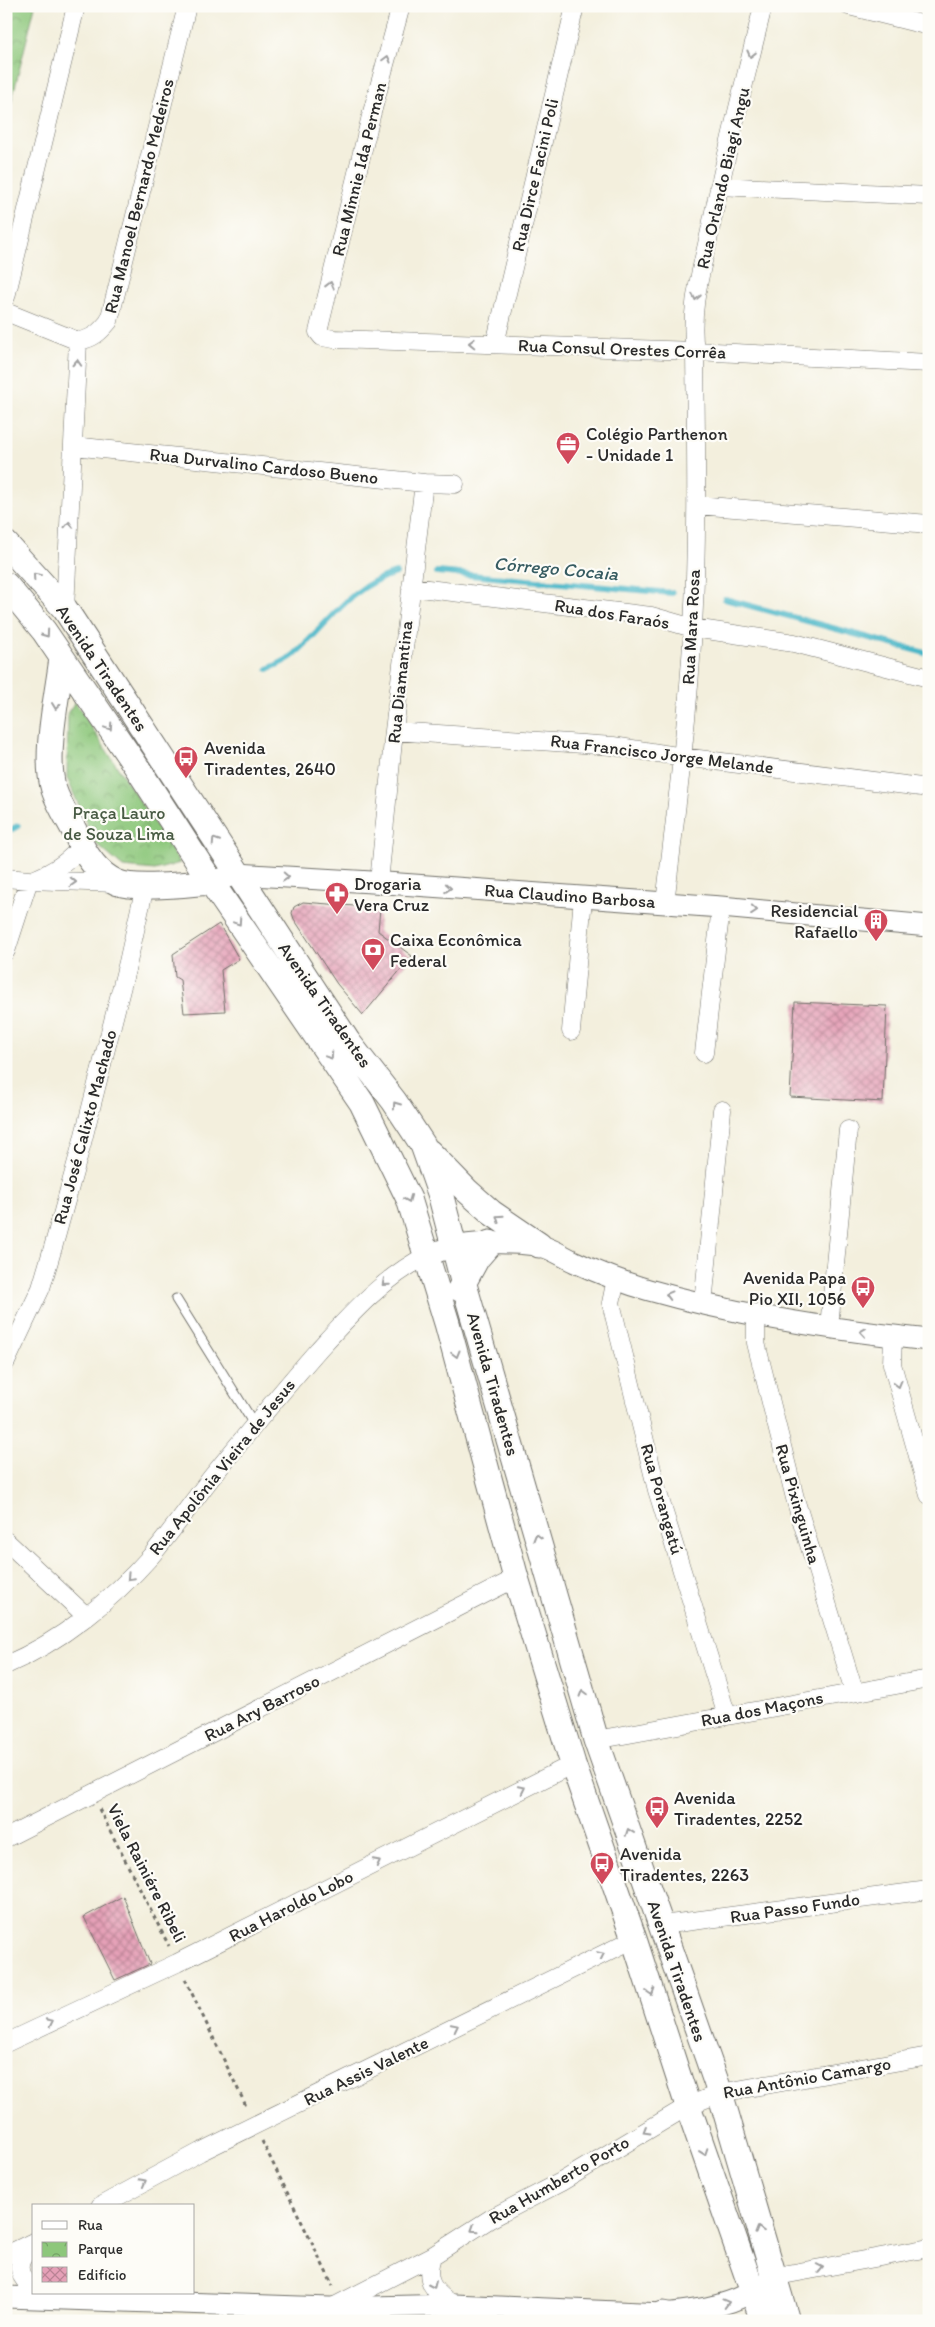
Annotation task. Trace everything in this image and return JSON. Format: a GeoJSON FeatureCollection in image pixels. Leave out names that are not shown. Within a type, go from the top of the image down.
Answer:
{"type":"FeatureCollection","features":[{"type":"Feature","properties":{"kind":"main road","name":"Avenida Tiradentes"},"geometry":{"type":"LineString","coordinates":[[6,544],[65,609],[348,1042],[394,1101],[423,1145],[440,1193],[463,1281],[596,1740],[720,2093],[772,2277],[787,2321]]}},
{"type":"Feature","properties":{"kind":"main road","name":"Avenida Tiradentes"},"geometry":{"type":"LineString","coordinates":[[6,585],[22,602],[62,658],[138,769],[211,882],[362,1103],[408,1199],[447,1323],[516,1578],[573,1764],[634,1939],[752,2294],[763,2321]]}},
{"type":"Feature","properties":{"kind":"main road"},"geometry":{"type":"LineString","coordinates":[[62,658],[51,747],[51,770],[54,789],[82,846],[97,868],[118,883],[145,886],[211,882]]}},
{"type":"Feature","properties":{"kind":"main road"},"geometry":{"type":"LineString","coordinates":[[423,1145],[466,1190],[492,1213],[539,1246]]}},
{"type":"Feature","properties":{"kind":"main road"},"geometry":{"type":"LineString","coordinates":[[447,1323],[463,1281],[476,1258],[490,1243]]}},
{"type":"Feature","properties":{"kind":"main road"},"geometry":{"type":"LineString","coordinates":[[663,2314],[692,2321]]}},
{"type":"Feature","properties":{"kind":"street"},"geometry":{"type":"LineString","coordinates":[[6,297],[76,6]]}},
{"type":"Feature","properties":{"kind":"street","name":"Rua Manoel Bernardo Medeiros"},"geometry":{"type":"LineString","coordinates":[[78,341],[87,339],[100,332],[109,320],[187,6]]}},
{"type":"Feature","properties":{"kind":"street","name":"Rua Minnie Ida Perman"},"geometry":{"type":"LineString","coordinates":[[318,332],[371,116],[402,6]]}},
{"type":"Feature","properties":{"kind":"street","name":"Rua Dirce Facini Poli"},"geometry":{"type":"LineString","coordinates":[[495,344],[575,6]]}},
{"type":"Feature","properties":{"kind":"street","name":"Rua Orlando Biagi Angu"},"geometry":{"type":"LineString","coordinates":[[695,351],[692,328],[694,305],[719,186],[763,6]]}},
{"type":"Feature","properties":{"kind":"street"},"geometry":{"type":"LineString","coordinates":[[849,6],[929,26]]}},
{"type":"Feature","properties":{"kind":"street"},"geometry":{"type":"LineString","coordinates":[[719,186],[929,196]]}},
{"type":"Feature","properties":{"kind":"street"},"geometry":{"type":"LineString","coordinates":[[6,312],[78,341],[65,609]]}},
{"type":"Feature","properties":{"kind":"street","name":"Rua Consul Orestes Corrêa"},"geometry":{"type":"LineString","coordinates":[[318,332],[322,337],[334,339],[695,351],[929,363]]}},
{"type":"Feature","properties":{"kind":"street","name":"Rua Mara Rosa"},"geometry":{"type":"LineString","coordinates":[[665,903],[683,756],[693,628],[697,505],[695,351]]}},
{"type":"Feature","properties":{"kind":"street","name":"Rua Durvalino Cardoso Bueno"},"geometry":{"type":"LineString","coordinates":[[73,446],[424,483],[455,484]]}},
{"type":"Feature","properties":{"kind":"street","name":"Rua Diamantina"},"geometry":{"type":"LineString","coordinates":[[379,882],[410,587],[424,483]]}},
{"type":"Feature","properties":{"kind":"street"},"geometry":{"type":"LineString","coordinates":[[697,505],[929,524]]}},
{"type":"Feature","properties":{"kind":"street","name":"Rua dos Faraós"},"geometry":{"type":"LineString","coordinates":[[410,587],[651,616],[693,628],[794,643],[929,678]]}},
{"type":"Feature","properties":{"kind":"street","name":"Rua Francisco Jorge Melande"},"geometry":{"type":"LineString","coordinates":[[394,731],[576,742],[929,788]]}},
{"type":"Feature","properties":{"kind":"street"},"geometry":{"type":"LineString","coordinates":[[29,880],[47,874],[72,858],[82,846]]}},
{"type":"Feature","properties":{"kind":"street","name":"Rua Claudino Barbosa"},"geometry":{"type":"LineString","coordinates":[[211,882],[237,874],[379,882],[721,907],[929,926]]}},
{"type":"Feature","properties":{"kind":"street"},"geometry":{"type":"LineString","coordinates":[[6,878],[118,883]]}},
{"type":"Feature","properties":{"kind":"street"},"geometry":{"type":"LineString","coordinates":[[6,951],[29,880]]}},
{"type":"Feature","properties":{"kind":"street","name":"Rua José Calixto Machado"},"geometry":{"type":"LineString","coordinates":[[6,1362],[41,1288],[54,1244],[82,1143],[128,962],[145,886]]}},
{"type":"Feature","properties":{"kind":"street"},"geometry":{"type":"LineString","coordinates":[[571,1031],[583,898]]}},
{"type":"Feature","properties":{"kind":"street"},"geometry":{"type":"LineString","coordinates":[[704,1053],[721,907]]}},
{"type":"Feature","properties":{"kind":"street"},"geometry":{"type":"LineString","coordinates":[[703,1304],[722,1110]]}},
{"type":"Feature","properties":{"kind":"street"},"geometry":{"type":"LineString","coordinates":[[829,1327],[848,1130]]}},
{"type":"Feature","properties":{"kind":"street"},"geometry":{"type":"LineString","coordinates":[[426,1256],[454,1246],[479,1242],[539,1246],[616,1279],[648,1290],[703,1304],[829,1327],[929,1340]]}},
{"type":"Feature","properties":{"kind":"street","name":"Rua Apolônia Vieira de Jesus"},"geometry":{"type":"LineString","coordinates":[[6,1665],[55,1638],[86,1616],[121,1586],[151,1556],[254,1424],[349,1316],[388,1280],[408,1265],[426,1256]]}},
{"type":"Feature","properties":{"kind":"street","name":"Rua Porangatú"},"geometry":{"type":"LineString","coordinates":[[616,1279],[611,1303],[657,1490],[727,1716]]}},
{"type":"Feature","properties":{"kind":"street","name":"Rua Pixinguinha"},"geometry":{"type":"LineString","coordinates":[[756,1314],[756,1343],[796,1502],[854,1691]]}},
{"type":"Feature","properties":{"kind":"street"},"geometry":{"type":"LineString","coordinates":[[893,1336],[892,1364],[927,1485]]}},
{"type":"Feature","properties":{"kind":"street"},"geometry":{"type":"LineString","coordinates":[[6,1541],[86,1616]]}},
{"type":"Feature","properties":{"kind":"street","name":"Rua Ary Barroso"},"geometry":{"type":"LineString","coordinates":[[6,1838],[516,1578]]}},
{"type":"Feature","properties":{"kind":"street","name":"Rua dos Maçons"},"geometry":{"type":"LineString","coordinates":[[596,1740],[854,1691],[929,1679]]}},
{"type":"Feature","properties":{"kind":"street","name":"Rua Haroldo Lobo"},"geometry":{"type":"LineString","coordinates":[[6,2043],[177,1963],[573,1764]]}},
{"type":"Feature","properties":{"kind":"street","name":"Rua Passo Fundo"},"geometry":{"type":"LineString","coordinates":[[662,1925],[929,1890]]}},
{"type":"Feature","properties":{"kind":"street","name":"Rua Assis Valente"},"geometry":{"type":"LineString","coordinates":[[104,2204],[200,2152],[634,1939]]}},
{"type":"Feature","properties":{"kind":"street","name":"Rua Antônio Camargo"},"geometry":{"type":"LineString","coordinates":[[688,2106],[720,2093],[929,2056]]}},
{"type":"Feature","properties":{"kind":"street","name":"Rua Humberto Porto"},"geometry":{"type":"LineString","coordinates":[[330,2308],[432,2256],[490,2219],[561,2182],[688,2106]]}},
{"type":"Feature","properties":{"kind":"street"},"geometry":{"type":"LineString","coordinates":[[6,2255],[32,2244]]}},
{"type":"Feature","properties":{"kind":"street"},"geometry":{"type":"LineString","coordinates":[[32,2245],[24,2255],[19,2269],[22,2280],[32,2289]]}},
{"type":"Feature","properties":{"kind":"street"},"geometry":{"type":"LineString","coordinates":[[57,2294],[330,2308],[454,2305],[663,2314],[698,2310],[731,2302],[752,2294],[772,2277],[929,2248]]}},
{"type":"Feature","properties":{"kind":"street"},"geometry":{"type":"LineString","coordinates":[[432,2256],[428,2270],[433,2290],[454,2305]]}},
{"type":"Feature","properties":{"kind":"street"},"geometry":{"type":"LineString","coordinates":[[6,2297],[32,2294]]}},
{"type":"Feature","properties":{"kind":"lane"},"geometry":{"type":"LineString","coordinates":[[176,1299],[254,1424]]}},
{"type":"Feature","properties":{"kind":"path"},"geometry":{"type":"LineString","coordinates":[[6,9],[12,6]]}},
{"type":"Feature","properties":{"kind":"path","name":"Viela Rainiére Ribeli"},"geometry":{"type":"LineString","coordinates":[[92,1795],[177,1963]]}},
{"type":"Feature","properties":{"kind":"green space"},"geometry":{"type":"Polygon","coordinates":[[[6,6],[35,6],[6,124],[6,6]]]}},
{"type":"Feature","properties":{"kind":"green space","name":"Praça Lauro de Souza Lima"},"geometry":{"type":"Polygon","coordinates":[[[75,702],[180,863],[155,870],[123,867],[95,843],[67,778],[68,712],[75,702]]]}},
{"type":"Feature","properties":{"kind":"building"},"geometry":{"type":"Polygon","coordinates":[[[303,902],[380,908],[378,931],[412,956],[363,1015],[337,984],[294,919],[292,913],[294,907],[303,902]]]}},
{"type":"Feature","properties":{"kind":"building"},"geometry":{"type":"Polygon","coordinates":[[[219,924],[239,959],[221,970],[225,1011],[184,1013],[180,980],[175,977],[173,954],[219,924]]]}},
{"type":"Feature","properties":{"kind":"building"},"geometry":{"type":"Polygon","coordinates":[[[795,1002],[887,1006],[883,1102],[790,1097],[795,1002]]]}},
{"type":"Feature","properties":{"kind":"building"},"geometry":{"type":"Polygon","coordinates":[[[123,1896],[150,1964],[115,1980],[84,1917],[123,1896]]]}},
{"type":"Feature","properties":{"kind":"waterway","name":"Córrego Cocaia"},"geometry":{"type":"LineString","coordinates":[[437,572],[672,593]]}},
{"type":"Feature","properties":{"kind":"waterway","name":"Córrego Cocaia"},"geometry":{"type":"LineString","coordinates":[[268,669],[295,654],[352,596],[380,579],[396,573]]}},
{"type":"Feature","properties":{"kind":"waterway","name":"Córrego Cocaia"},"geometry":{"type":"LineString","coordinates":[[725,599],[929,654]]}},
{"type":"Feature","properties":{"kind":"waterway","name":"Córrego Cocaia"},"geometry":{"type":"LineString","coordinates":[[6,832],[18,826]]}},
{"type":"Feature","properties":{"kind":"place","name":"Colégio Parthenon - Unidade 1"},"geometry":{"type":"Point","coordinates":[568,465]}},
{"type":"Feature","properties":{"kind":"place","name":"Avenida Tiradentes, 2640"},"geometry":{"type":"Point","coordinates":[186,779]}},
{"type":"Feature","properties":{"kind":"place","name":"Drogaria Vera Cruz"},"geometry":{"type":"Point","coordinates":[337,915]}},
{"type":"Feature","properties":{"kind":"place","name":"Residencial Rafaello"},"geometry":{"type":"Point","coordinates":[876,942]}},
{"type":"Feature","properties":{"kind":"place","name":"Caixa Econômica Federal"},"geometry":{"type":"Point","coordinates":[373,971]}},
{"type":"Feature","properties":{"kind":"place","name":"Avenida Papa Pio XII, 1056"},"geometry":{"type":"Point","coordinates":[863,1309]}},
{"type":"Feature","properties":{"kind":"place","name":"Avenida Tiradentes, 2252"},"geometry":{"type":"Point","coordinates":[657,1829]}},
{"type":"Feature","properties":{"kind":"place","name":"Avenida Tiradentes, 2263"},"geometry":{"type":"Point","coordinates":[602,1885]}}]}
